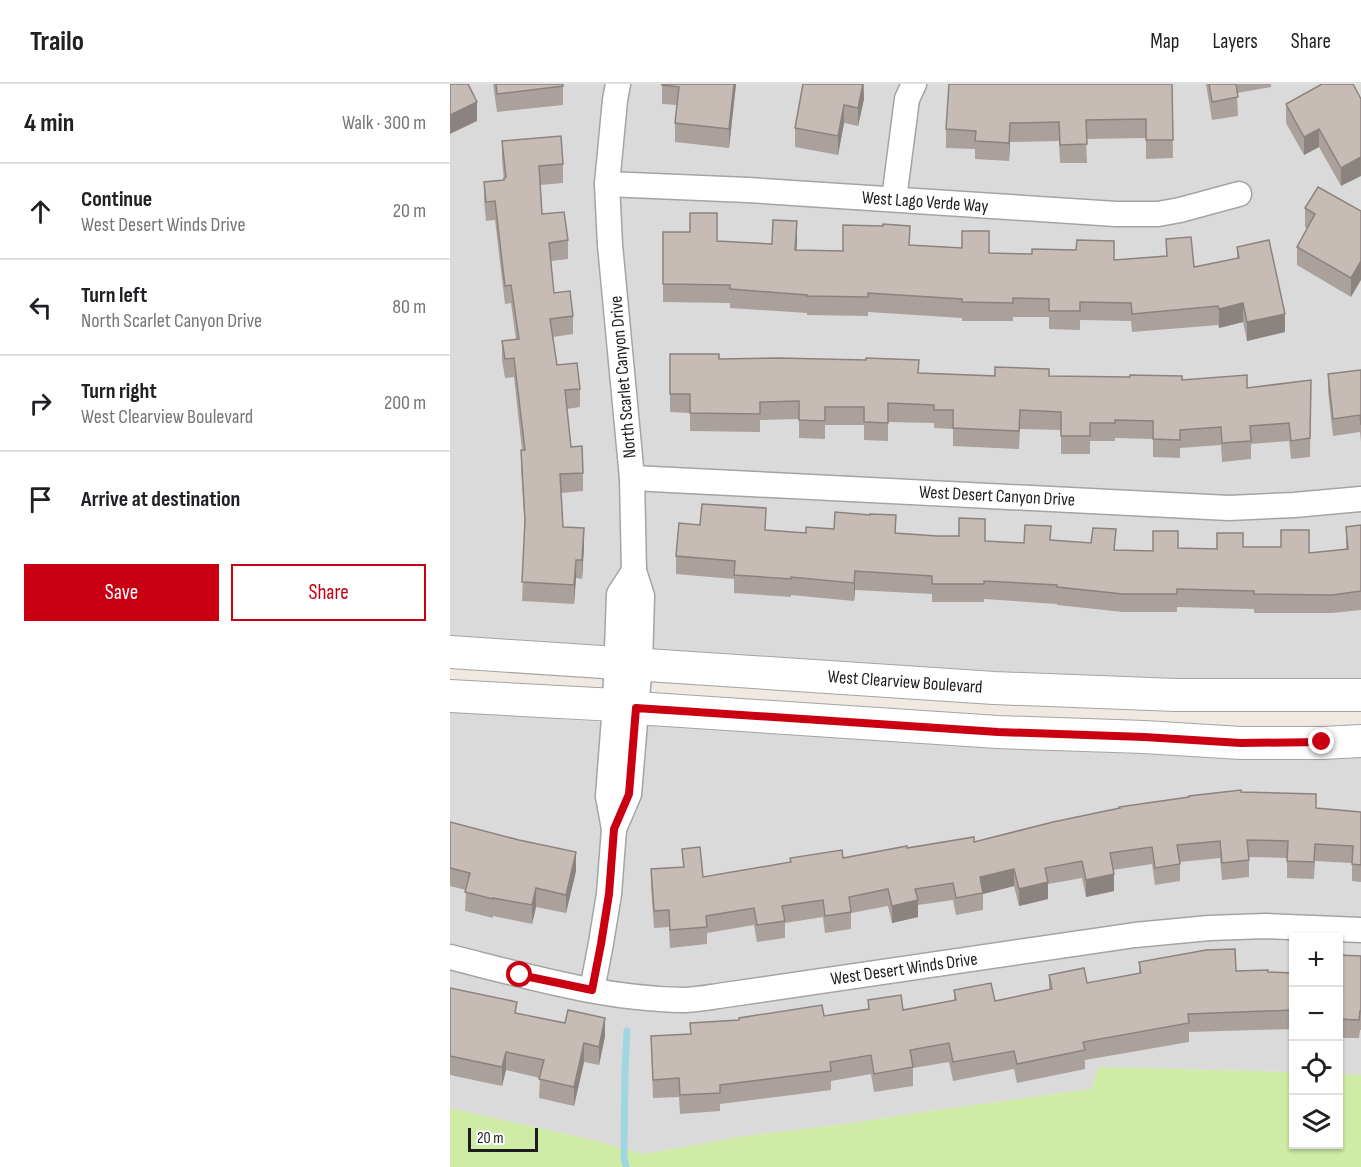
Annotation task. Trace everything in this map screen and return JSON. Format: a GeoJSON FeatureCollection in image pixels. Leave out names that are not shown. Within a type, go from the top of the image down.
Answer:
{"type":"FeatureCollection","features":[{"type":"Feature","properties":{"kind":"street","name":"North Scarlet Canyon Drive"},"geometry":{"type":"LineString","coordinates":[[592,990],[609,894],[614,829],[608,796],[625,707],[628,663],[642,596],[634,571],[632,478],[610,245],[608,184],[618,84]]}},
{"type":"Feature","properties":{"kind":"street"},"geometry":{"type":"LineString","coordinates":[[894,199],[907,99],[914,84]]}},
{"type":"Feature","properties":{"kind":"street","name":"West Lago Verde Way"},"geometry":{"type":"LineString","coordinates":[[608,184],[748,190],[1116,214],[1158,214],[1239,194]]}},
{"type":"Feature","properties":{"kind":"street","name":"West Desert Canyon Drive"},"geometry":{"type":"LineString","coordinates":[[632,478],[1229,508],[1294,505],[1361,498]]}},
{"type":"Feature","properties":{"kind":"street","name":"West Clearview Boulevard"},"geometry":{"type":"LineString","coordinates":[[450,652],[972,687],[1230,696],[1361,694]]}},
{"type":"Feature","properties":{"kind":"street"},"geometry":{"type":"LineString","coordinates":[[450,696],[998,732],[1241,743],[1361,741]]}},
{"type":"Feature","properties":{"kind":"street","name":"West Desert Winds Drive"},"geometry":{"type":"LineString","coordinates":[[450,957],[592,990],[686,1000],[1135,935],[1209,928],[1266,926],[1361,930]]}},
{"type":"Feature","properties":{"kind":"shaded area"},"geometry":{"type":"Polygon","coordinates":[[[450,84],[1361,84],[1361,682],[1123,681],[450,641],[450,84]]]}},
{"type":"Feature","properties":{"kind":"shaded area"},"geometry":{"type":"Polygon","coordinates":[[[450,712],[1018,749],[1233,756],[1361,753],[1361,1075],[1343,1074],[1343,933],[1289,933],[1289,1072],[1098,1067],[1092,1089],[752,1135],[643,1154],[450,1108],[450,712]]]}},
{"type":"Feature","properties":{"kind":"green space"},"geometry":{"type":"Polygon","coordinates":[[[1098,1067],[1289,1072],[1289,1149],[1343,1149],[1343,1074],[1361,1075],[1361,1167],[450,1167],[450,1108],[643,1154],[752,1135],[1092,1089],[1098,1067]]]}},
{"type":"Feature","properties":{"kind":"building"},"geometry":{"type":"Polygon","coordinates":[[[450,84],[468,84],[477,102],[450,115],[450,84]]]}},
{"type":"Feature","properties":{"kind":"building"},"geometry":{"type":"Polygon","coordinates":[[[496,84],[563,84],[563,86],[497,94],[496,84]]]}},
{"type":"Feature","properties":{"kind":"building"},"geometry":{"type":"Polygon","coordinates":[[[662,84],[734,84],[729,129],[675,123],[679,87],[662,84]]]}},
{"type":"Feature","properties":{"kind":"building"},"geometry":{"type":"Polygon","coordinates":[[[803,84],[863,84],[858,108],[844,105],[838,136],[795,128],[803,84]]]}},
{"type":"Feature","properties":{"kind":"building"},"geometry":{"type":"Polygon","coordinates":[[[949,84],[1172,84],[1173,140],[1146,140],[1146,119],[1086,120],[1087,144],[1060,145],[1059,122],[1010,123],[1009,143],[975,141],[976,131],[946,129],[949,84]]]}},
{"type":"Feature","properties":{"kind":"building"},"geometry":{"type":"Polygon","coordinates":[[[1209,84],[1236,84],[1238,97],[1212,102],[1209,84]]]}},
{"type":"Feature","properties":{"kind":"building"},"geometry":{"type":"Polygon","coordinates":[[[1322,84],[1353,84],[1361,99],[1361,157],[1341,168],[1319,129],[1304,137],[1286,104],[1322,84]]]}},
{"type":"Feature","properties":{"kind":"building"},"geometry":{"type":"Polygon","coordinates":[[[561,136],[563,164],[539,166],[542,214],[564,212],[568,240],[549,243],[554,293],[570,291],[573,316],[550,319],[557,365],[577,363],[580,389],[565,390],[571,447],[582,446],[583,473],[560,474],[563,527],[584,528],[582,560],[576,560],[574,585],[522,582],[525,520],[521,450],[525,450],[514,358],[505,359],[502,341],[519,339],[511,285],[505,286],[495,201],[486,202],[484,182],[504,180],[506,177],[502,141],[561,136]]]}},
{"type":"Feature","properties":{"kind":"building"},"geometry":{"type":"Polygon","coordinates":[[[1318,187],[1361,211],[1361,261],[1351,278],[1297,247],[1315,214],[1305,208],[1318,187]]]}},
{"type":"Feature","properties":{"kind":"building"},"geometry":{"type":"Polygon","coordinates":[[[690,213],[717,213],[717,241],[772,244],[773,220],[797,221],[795,250],[843,251],[843,225],[910,226],[909,245],[962,248],[962,231],[989,231],[989,253],[1032,254],[1032,249],[1076,250],[1077,240],[1114,241],[1114,260],[1167,256],[1166,239],[1191,237],[1194,267],[1239,258],[1237,247],[1269,240],[1285,314],[1247,322],[1243,303],[1219,309],[1218,306],[1132,314],[1131,303],[1080,302],[1080,311],[1049,311],[1049,299],[1013,298],[1013,303],[962,302],[962,299],[868,293],[868,297],[807,296],[730,289],[730,285],[663,284],[663,232],[690,232],[690,213]]]}},
{"type":"Feature","properties":{"kind":"building"},"geometry":{"type":"Polygon","coordinates":[[[670,354],[719,354],[719,359],[919,360],[918,373],[995,376],[995,367],[1049,369],[1049,376],[1182,376],[1182,380],[1247,375],[1247,388],[1311,380],[1310,438],[1291,441],[1289,423],[1250,426],[1251,441],[1222,443],[1221,427],[1180,430],[1180,440],[1153,439],[1153,421],[1115,420],[1115,423],[1090,423],[1090,436],[1061,436],[1061,412],[1020,410],[1019,431],[953,428],[953,410],[934,410],[934,405],[888,403],[888,423],[864,422],[864,407],[825,407],[825,421],[799,420],[799,401],[760,402],[760,414],[690,413],[690,394],[670,394],[670,354]]]}},
{"type":"Feature","properties":{"kind":"building"},"geometry":{"type":"Polygon","coordinates":[[[1361,370],[1361,425],[1360,415],[1333,419],[1328,374],[1361,370]]]}},
{"type":"Feature","properties":{"kind":"building"},"geometry":{"type":"Polygon","coordinates":[[[702,504],[766,508],[765,530],[806,533],[806,527],[834,529],[835,512],[896,515],[895,533],[937,536],[959,536],[959,518],[985,519],[985,541],[1024,543],[1025,525],[1051,526],[1050,540],[1091,543],[1093,528],[1116,529],[1114,550],[1153,551],[1153,531],[1178,531],[1178,548],[1217,549],[1217,533],[1243,533],[1243,547],[1281,547],[1281,530],[1309,530],[1309,553],[1348,549],[1346,527],[1361,525],[1361,591],[1332,595],[1254,594],[1254,591],[1177,589],[1177,594],[1123,594],[1057,587],[1057,585],[984,581],[984,584],[932,584],[932,576],[855,571],[854,583],[734,575],[735,561],[676,556],[679,523],[700,525],[702,504]]]}},
{"type":"Feature","properties":{"kind":"building"},"geometry":{"type":"Polygon","coordinates":[[[1241,790],[1241,792],[1316,794],[1316,808],[1361,812],[1361,865],[1352,864],[1353,846],[1315,844],[1314,862],[1287,861],[1288,841],[1247,840],[1249,860],[1222,863],[1220,841],[1177,845],[1180,864],[1155,868],[1152,847],[1110,853],[1114,874],[1086,880],[1082,861],[1045,868],[1048,882],[1019,889],[1014,869],[980,877],[983,893],[956,898],[953,883],[915,889],[918,900],[892,906],[888,889],[849,897],[851,912],[825,916],[823,900],[782,906],[785,921],[757,925],[754,908],[706,916],[707,927],[670,930],[669,910],[654,911],[651,869],[684,867],[682,849],[700,847],[703,877],[791,862],[790,858],[842,850],[843,858],[974,837],[974,842],[1119,807],[1241,790]]]}},
{"type":"Feature","properties":{"kind":"building"},"geometry":{"type":"Polygon","coordinates":[[[450,822],[576,852],[566,895],[536,888],[532,905],[465,892],[470,873],[450,868],[450,822]]]}},
{"type":"Feature","properties":{"kind":"building"},"geometry":{"type":"Polygon","coordinates":[[[1235,949],[1236,971],[1268,970],[1268,972],[1289,973],[1289,1010],[1188,1014],[1189,1023],[1083,1042],[1085,1050],[1017,1064],[1014,1051],[953,1062],[949,1043],[910,1050],[913,1067],[874,1074],[871,1055],[830,1062],[831,1071],[720,1085],[720,1093],[680,1095],[679,1078],[653,1080],[651,1036],[691,1034],[690,1023],[739,1020],[739,1018],[822,1005],[824,1016],[869,1009],[868,1000],[901,995],[903,1010],[956,1000],[954,990],[991,983],[995,1001],[1052,989],[1049,975],[1084,968],[1087,983],[1141,973],[1139,962],[1206,950],[1235,949]]]}},
{"type":"Feature","properties":{"kind":"building"},"geometry":{"type":"Polygon","coordinates":[[[1343,955],[1361,956],[1359,1020],[1343,1019],[1343,955]]]}},
{"type":"Feature","properties":{"kind":"building"},"geometry":{"type":"Polygon","coordinates":[[[450,988],[517,1002],[515,1013],[565,1023],[568,1010],[605,1018],[599,1047],[584,1043],[574,1087],[539,1079],[544,1060],[506,1052],[502,1067],[450,1056],[450,988]]]}},
{"type":"Feature","properties":{"kind":"waterway"},"geometry":{"type":"LineString","coordinates":[[626,1167],[624,1157],[627,1031]]}},
{"type":"Feature","properties":{"kind":"route"},"geometry":{"type":"LineString","coordinates":[[520,975],[592,990],[609,894],[614,829],[629,794],[636,708],[998,732],[1241,743],[1322,742]]}}]}
